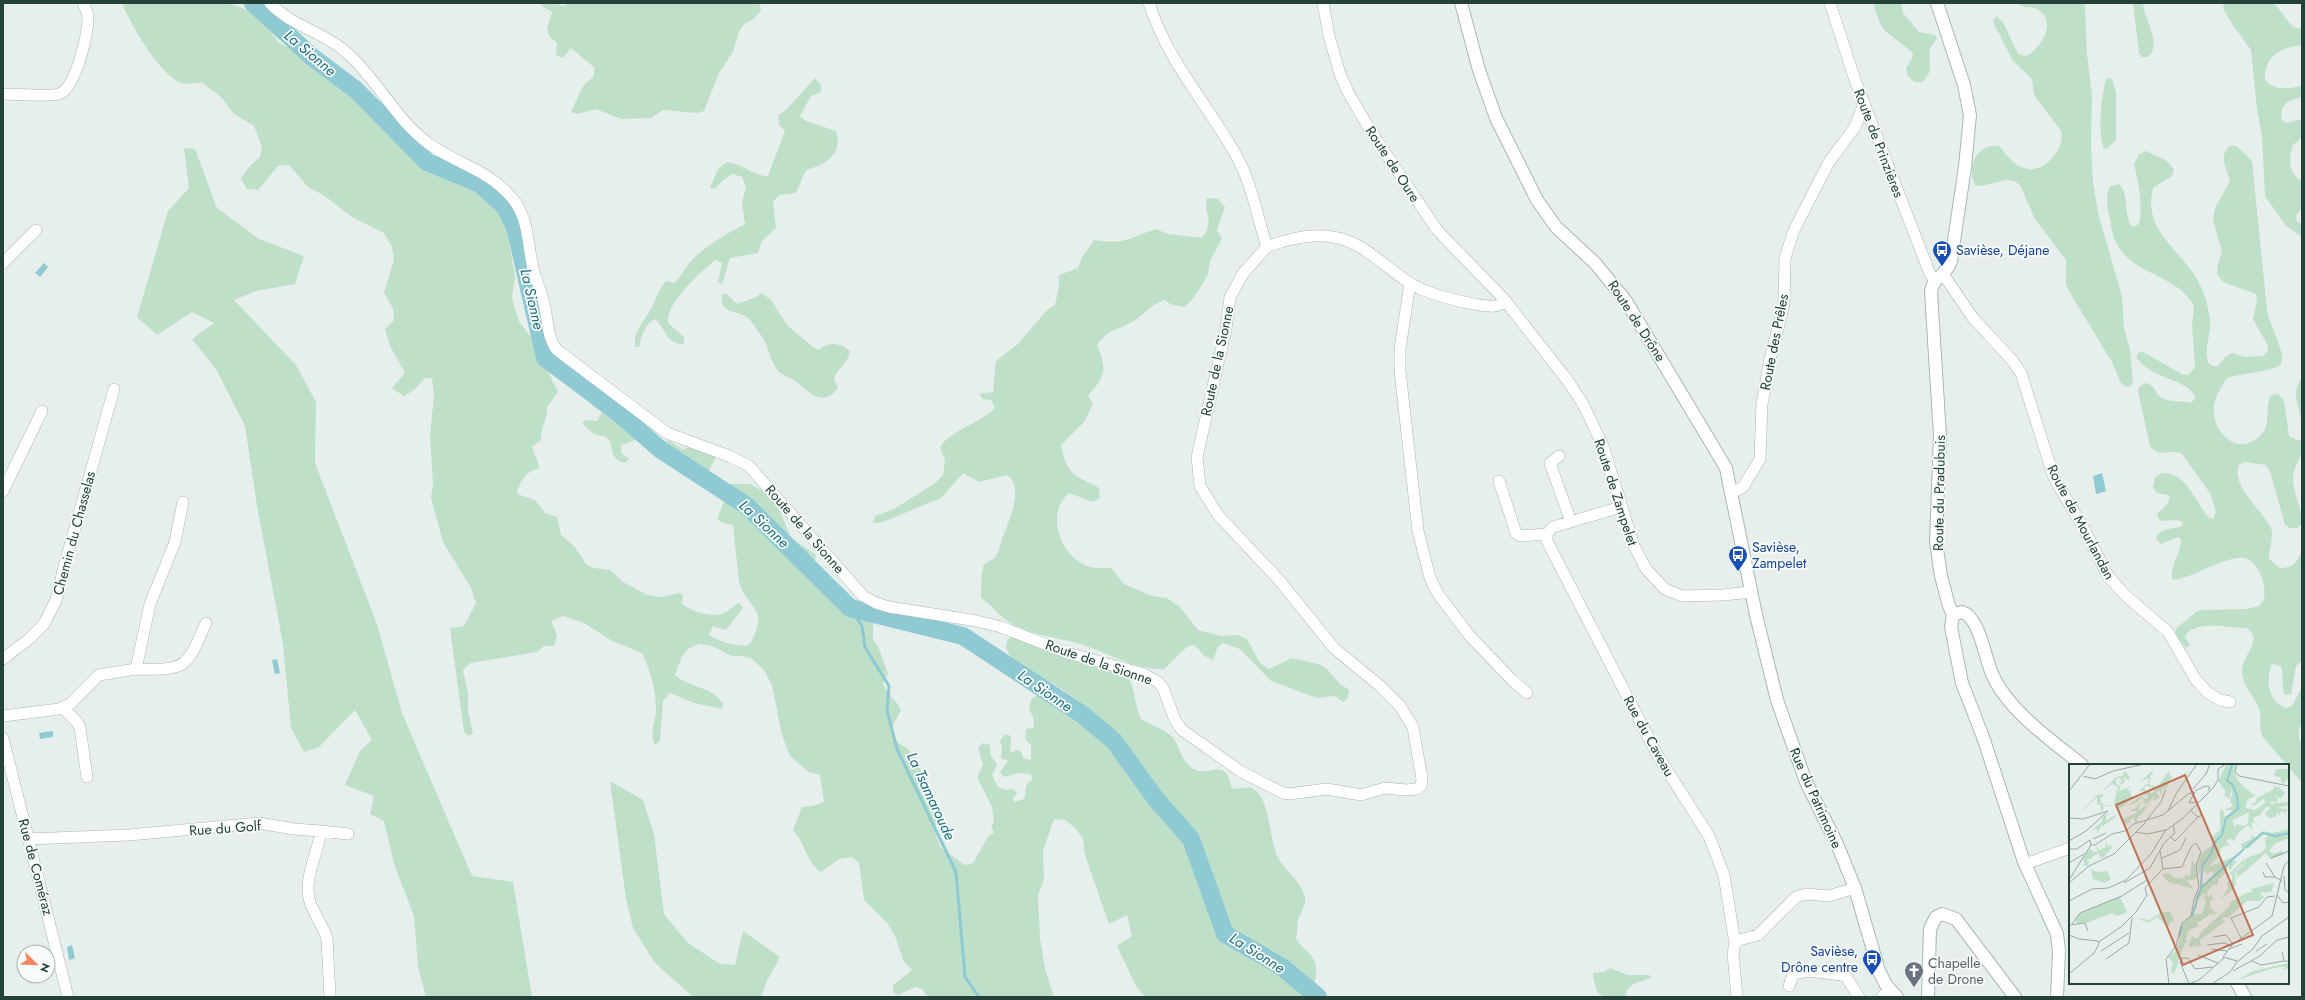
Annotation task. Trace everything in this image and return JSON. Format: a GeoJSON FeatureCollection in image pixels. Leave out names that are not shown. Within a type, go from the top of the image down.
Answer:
{"type":"FeatureCollection","features":[{"type":"Feature","properties":{"kind":"street"},"geometry":{"type":"LineString","coordinates":[[3,94],[56,94],[67,87],[75,73],[83,48],[88,18],[83,3]]}},
{"type":"Feature","properties":{"kind":"street","name":"Route de la Sionne"},"geometry":{"type":"LineString","coordinates":[[270,3],[288,17],[347,52],[378,87],[396,113],[427,142],[486,174],[513,199],[526,226],[534,273],[544,302],[551,339],[557,350],[667,433],[729,456],[749,466],[863,596],[876,603],[889,607],[977,621],[1001,627],[1068,653],[1152,678],[1163,688],[1175,720],[1182,730],[1240,771],[1283,793],[1289,794],[1327,789],[1361,795],[1385,788],[1406,790],[1417,789],[1421,786],[1422,779],[1415,735],[1413,727],[1400,706],[1380,686],[1334,648],[1279,580],[1218,515],[1200,486],[1197,457],[1226,329],[1230,297],[1244,272],[1268,247]]}},
{"type":"Feature","properties":{"kind":"street"},"geometry":{"type":"LineString","coordinates":[[1149,3],[1153,18],[1168,48],[1236,155],[1249,181],[1268,247],[1284,240],[1307,236],[1328,236],[1344,240],[1363,249],[1410,283],[1426,291],[1460,301],[1497,306],[1506,301]]}},
{"type":"Feature","properties":{"kind":"street","name":"Route de Oure"},"geometry":{"type":"LineString","coordinates":[[1323,3],[1329,36],[1340,74],[1348,92],[1370,130],[1437,230],[1506,301]]}},
{"type":"Feature","properties":{"kind":"street","name":"Route de Drône"},"geometry":{"type":"LineString","coordinates":[[1461,3],[1479,70],[1494,111],[1515,159],[1534,195],[1556,227],[1595,263],[1626,301],[1722,459],[1732,493],[1751,592]]}},
{"type":"Feature","properties":{"kind":"street","name":"Route de Prinzières"},"geometry":{"type":"LineString","coordinates":[[1830,3],[1864,103],[1930,274],[1938,278]]}},
{"type":"Feature","properties":{"kind":"street","name":"Route du Pradubuis"},"geometry":{"type":"LineString","coordinates":[[1937,3],[1964,85],[1970,121],[1952,256],[1948,268],[1938,278],[1931,296],[1940,436],[1936,542],[1945,594],[1953,615],[1950,626],[1960,677],[1983,737],[2025,864],[2058,939],[2056,997]]}},
{"type":"Feature","properties":{"kind":"street","name":"Route des Prêles"},"geometry":{"type":"LineString","coordinates":[[1732,493],[1743,487],[1758,466],[1760,459],[1762,404],[1769,363],[1784,304],[1786,258],[1794,230],[1829,162],[1855,128],[1864,103]]}},
{"type":"Feature","properties":{"kind":"street"},"geometry":{"type":"LineString","coordinates":[[3,263],[36,230]]}},
{"type":"Feature","properties":{"kind":"street","name":"Route de Mourlandan"},"geometry":{"type":"LineString","coordinates":[[1938,278],[2012,360],[2021,374],[2054,478],[2083,527],[2108,576],[2124,595],[2168,632],[2196,680],[2207,692],[2220,700],[2230,702]]}},
{"type":"Feature","properties":{"kind":"street"},"geometry":{"type":"LineString","coordinates":[[1410,283],[1400,349],[1400,371],[1422,549],[1430,578],[1453,615],[1492,660],[1527,693]]}},
{"type":"Feature","properties":{"kind":"street","name":"Route de Zampelet"},"geometry":{"type":"LineString","coordinates":[[1506,301],[1568,381],[1583,404],[1603,446],[1638,557],[1649,573],[1666,589],[1686,597],[1751,592]]}},
{"type":"Feature","properties":{"kind":"street","name":"Chemin du Chasselas"},"geometry":{"type":"LineString","coordinates":[[3,659],[29,639],[44,624],[56,600],[114,389]]}},
{"type":"Feature","properties":{"kind":"street"},"geometry":{"type":"LineString","coordinates":[[3,491],[42,411]]}},
{"type":"Feature","properties":{"kind":"street"},"geometry":{"type":"LineString","coordinates":[[1559,456],[1550,463],[1570,522]]}},
{"type":"Feature","properties":{"kind":"street"},"geometry":{"type":"LineString","coordinates":[[1499,481],[1516,533],[1520,536],[1547,534],[1553,528],[1621,507]]}},
{"type":"Feature","properties":{"kind":"street"},"geometry":{"type":"LineString","coordinates":[[136,669],[150,604],[175,542],[183,502]]}},
{"type":"Feature","properties":{"kind":"street","name":"Rue du Caveau"},"geometry":{"type":"LineString","coordinates":[[1547,534],[1546,538],[1550,547],[1658,756],[1709,836],[1724,875],[1735,943],[1733,954],[1737,997]]}},
{"type":"Feature","properties":{"kind":"street","name":"Rue du Patrimoine"},"geometry":{"type":"LineString","coordinates":[[1751,592],[1776,695],[1798,763],[1855,888],[1874,959],[1890,995]]}},
{"type":"Feature","properties":{"kind":"street"},"geometry":{"type":"LineString","coordinates":[[1953,615],[1962,612],[1973,618],[1993,677],[2007,697],[2040,730],[2081,764]]}},
{"type":"Feature","properties":{"kind":"street"},"geometry":{"type":"LineString","coordinates":[[3,716],[62,708],[78,697],[99,675],[136,669],[167,669],[184,664],[193,653],[206,623]]}},
{"type":"Feature","properties":{"kind":"street"},"geometry":{"type":"LineString","coordinates":[[62,708],[77,722],[80,728],[88,777]]}},
{"type":"Feature","properties":{"kind":"street","name":"Rue de Coméraz"},"geometry":{"type":"LineString","coordinates":[[3,738],[28,839],[40,880],[68,997]]}},
{"type":"Feature","properties":{"kind":"street","name":"Rue du Golf"},"geometry":{"type":"LineString","coordinates":[[28,839],[129,835],[259,823],[294,829],[321,831]]}},
{"type":"Feature","properties":{"kind":"street"},"geometry":{"type":"LineString","coordinates":[[330,997],[327,938],[311,905],[307,890],[308,880],[319,847],[321,831],[348,834]]}},
{"type":"Feature","properties":{"kind":"street"},"geometry":{"type":"LineString","coordinates":[[2025,864],[2069,848]]}},
{"type":"Feature","properties":{"kind":"street"},"geometry":{"type":"LineString","coordinates":[[1735,943],[1742,938],[1754,937],[1762,932],[1796,896],[1810,894],[1828,896],[1855,888]]}},
{"type":"Feature","properties":{"kind":"street"},"geometry":{"type":"LineString","coordinates":[[1928,997],[1930,929],[1936,917],[1942,914],[1956,919],[2015,997]]}},
{"type":"Feature","properties":{"kind":"street"},"geometry":{"type":"LineString","coordinates":[[1789,986],[1793,974],[1801,971],[1842,975],[1846,976],[1859,997]]}},
{"type":"Feature","properties":{"kind":"street"},"geometry":{"type":"LineString","coordinates":[[2238,984],[2245,997]]}},
{"type":"Feature","properties":{"kind":"green space"},"geometry":{"type":"Polygon","coordinates":[[[122,3],[229,3],[259,15],[279,43],[287,47],[298,41],[314,51],[356,94],[403,148],[436,170],[478,192],[496,206],[504,215],[515,276],[512,297],[515,309],[519,321],[532,339],[558,392],[547,407],[541,440],[532,447],[539,469],[527,474],[524,477],[517,494],[535,500],[545,513],[557,517],[561,535],[575,547],[586,564],[594,568],[610,570],[623,582],[647,595],[661,597],[679,593],[683,595],[682,604],[691,610],[703,614],[721,614],[739,603],[743,608],[726,630],[713,626],[709,635],[724,642],[740,646],[750,644],[756,632],[758,616],[756,610],[743,592],[739,582],[733,525],[723,523],[717,519],[725,499],[721,494],[645,447],[638,439],[621,445],[621,453],[629,459],[625,463],[619,461],[614,455],[611,445],[606,437],[595,434],[582,423],[585,420],[597,421],[602,412],[592,405],[590,398],[595,396],[614,413],[620,415],[631,414],[640,418],[663,441],[670,441],[682,449],[697,446],[716,457],[709,471],[728,484],[750,484],[768,494],[780,511],[791,538],[816,555],[813,567],[826,594],[835,604],[873,620],[873,640],[878,646],[888,674],[883,683],[884,687],[901,710],[892,727],[897,742],[908,749],[915,757],[933,800],[936,819],[935,834],[941,848],[965,865],[973,863],[989,835],[994,833],[991,826],[994,823],[992,807],[978,779],[978,775],[983,765],[978,747],[983,743],[990,745],[990,753],[997,765],[992,775],[998,787],[1006,790],[1013,789],[1017,793],[1013,798],[1014,802],[1024,799],[1027,783],[1032,780],[1031,774],[1018,773],[1004,777],[1000,772],[1008,761],[1001,758],[1002,748],[1000,741],[1005,734],[1011,736],[1010,753],[1017,750],[1021,752],[1023,758],[1031,760],[1031,745],[1025,739],[1026,729],[1034,728],[1033,717],[1029,709],[1031,699],[1038,695],[1048,698],[1085,723],[1092,726],[1105,739],[1110,741],[1115,734],[1097,715],[1056,685],[1021,668],[1011,658],[1006,648],[1007,641],[1011,636],[1127,675],[1132,686],[1141,719],[1170,735],[1176,742],[1184,760],[1192,768],[1199,771],[1221,770],[1225,772],[1229,778],[1232,789],[1250,788],[1255,790],[1260,795],[1266,810],[1275,850],[1281,862],[1299,884],[1305,897],[1304,906],[1298,920],[1296,938],[1311,955],[1315,962],[1316,975],[1310,992],[1317,997],[1145,997],[1136,986],[1117,946],[1132,936],[1127,915],[1109,924],[1085,855],[1083,839],[1075,828],[1065,820],[1054,819],[1043,851],[1044,879],[1038,895],[1040,938],[1045,969],[1054,997],[928,997],[922,989],[915,987],[898,995],[893,992],[893,985],[912,970],[904,962],[895,936],[888,924],[864,900],[859,863],[852,857],[839,859],[821,872],[812,863],[801,841],[793,830],[802,807],[813,806],[824,802],[820,775],[809,772],[790,756],[782,735],[772,685],[764,670],[752,659],[742,656],[732,656],[712,646],[700,644],[689,648],[682,656],[675,675],[687,682],[707,690],[719,698],[723,704],[722,709],[694,703],[670,693],[663,701],[660,741],[655,745],[652,737],[656,711],[654,688],[642,653],[612,641],[584,623],[563,616],[551,621],[557,635],[554,646],[544,646],[537,652],[470,663],[463,670],[468,693],[468,711],[473,733],[469,736],[464,732],[450,628],[464,626],[476,603],[471,588],[443,542],[431,498],[433,484],[430,435],[434,396],[432,378],[425,378],[414,390],[404,396],[392,388],[405,373],[390,346],[385,329],[394,320],[393,309],[384,292],[394,260],[392,247],[384,233],[352,217],[325,196],[308,187],[289,165],[278,166],[258,190],[247,189],[241,179],[248,168],[260,157],[262,147],[254,126],[234,114],[222,98],[203,83],[181,83],[164,70],[147,48],[122,3]]]}},
{"type":"Feature","properties":{"kind":"green space"},"geometry":{"type":"Polygon","coordinates":[[[542,3],[554,3],[563,6],[569,3],[759,3],[761,10],[754,19],[744,24],[739,32],[733,52],[719,73],[704,111],[697,113],[663,110],[651,118],[621,119],[596,109],[577,114],[571,112],[583,86],[593,77],[595,68],[571,48],[563,58],[556,55],[557,43],[550,37],[547,29],[552,12],[542,6],[542,3]]]}},
{"type":"Feature","properties":{"kind":"green space"},"geometry":{"type":"Polygon","coordinates":[[[1873,3],[1901,3],[1903,13],[1919,32],[1935,35],[1937,38],[1930,49],[1929,73],[1922,82],[1914,82],[1908,76],[1906,68],[1912,58],[1913,53],[1885,31],[1879,21],[1873,3]]]}},
{"type":"Feature","properties":{"kind":"green space"},"geometry":{"type":"Polygon","coordinates":[[[2018,3],[2084,3],[2085,5],[2087,54],[2092,96],[2091,147],[2093,182],[2099,217],[2122,296],[2124,328],[2130,349],[2133,381],[2131,386],[2127,387],[2121,383],[2112,362],[2073,298],[2066,285],[2066,260],[2035,219],[2020,185],[2014,181],[2006,180],[1981,186],[1975,185],[1972,171],[1975,158],[1979,152],[1991,146],[1999,146],[2010,159],[2020,167],[2031,169],[2038,168],[2052,159],[2060,145],[2062,138],[2061,131],[2034,95],[2032,79],[2013,61],[1993,20],[1996,16],[2003,22],[2018,54],[2026,56],[2032,52],[2042,41],[2047,27],[2046,20],[2043,14],[2037,9],[2025,7],[2018,3]]]}},
{"type":"Feature","properties":{"kind":"green space"},"geometry":{"type":"Polygon","coordinates":[[[2133,3],[2143,3],[2152,32],[2154,45],[2152,52],[2148,57],[2142,57],[2139,53],[2133,3]]]}},
{"type":"Feature","properties":{"kind":"green space"},"geometry":{"type":"Polygon","coordinates":[[[2223,3],[2274,3],[2293,27],[2302,29],[2302,45],[2287,48],[2275,54],[2267,65],[2265,80],[2277,88],[2302,86],[2302,97],[2286,104],[2283,107],[2281,115],[2282,120],[2287,123],[2302,119],[2302,137],[2292,146],[2290,162],[2294,174],[2302,182],[2302,208],[2296,216],[2297,222],[2302,224],[2302,237],[2286,226],[2265,196],[2262,136],[2257,109],[2251,50],[2232,24],[2224,10],[2223,3]]]}},
{"type":"Feature","properties":{"kind":"green space"},"geometry":{"type":"Polygon","coordinates":[[[815,78],[821,85],[821,92],[811,96],[800,116],[806,121],[836,131],[838,139],[835,152],[820,165],[806,170],[796,193],[779,195],[773,202],[776,228],[762,241],[758,253],[730,258],[722,285],[718,282],[722,263],[715,260],[685,288],[673,306],[669,315],[668,323],[684,337],[684,344],[678,344],[670,339],[655,319],[646,327],[639,347],[635,347],[635,337],[637,332],[652,308],[660,289],[666,281],[675,283],[696,256],[719,238],[745,224],[742,203],[746,187],[742,177],[733,174],[724,179],[715,189],[710,188],[718,169],[727,162],[738,165],[759,175],[768,176],[785,131],[779,125],[778,115],[785,111],[815,78]]]}},
{"type":"Feature","properties":{"kind":"green space"},"geometry":{"type":"Polygon","coordinates":[[[2106,79],[2112,79],[2116,92],[2116,140],[2107,149],[2103,147],[2100,122],[2104,87],[2106,79]]]}},
{"type":"Feature","properties":{"kind":"green space"},"geometry":{"type":"Polygon","coordinates":[[[2229,146],[2237,146],[2252,161],[2267,310],[2282,354],[2282,362],[2275,368],[2227,378],[2215,400],[2214,414],[2216,423],[2225,437],[2239,444],[2246,444],[2254,441],[2261,435],[2266,425],[2268,405],[2271,395],[2278,394],[2284,400],[2289,436],[2299,441],[2302,438],[2302,451],[2294,471],[2293,480],[2302,517],[2302,523],[2297,528],[2290,528],[2285,525],[2270,471],[2266,465],[2245,462],[2239,465],[2237,473],[2243,489],[2271,528],[2272,535],[2269,559],[2280,568],[2284,568],[2294,564],[2302,551],[2302,661],[2296,666],[2291,694],[2285,695],[2283,691],[2282,668],[2278,665],[2272,664],[2269,683],[2275,701],[2286,708],[2292,706],[2302,687],[2302,722],[2299,730],[2299,739],[2302,743],[2302,783],[2289,768],[2289,764],[2286,764],[2262,736],[2260,727],[2260,712],[2244,682],[2242,670],[2243,664],[2252,647],[2254,637],[2251,632],[2246,628],[2203,626],[2189,631],[2185,637],[2190,645],[2186,648],[2175,634],[2176,629],[2196,612],[2201,610],[2247,609],[2259,606],[2263,601],[2264,587],[2255,565],[2245,558],[2236,558],[2185,577],[2172,579],[2173,569],[2180,548],[2181,539],[2178,537],[2161,544],[2156,539],[2160,532],[2182,526],[2183,523],[2179,520],[2161,521],[2158,518],[2157,514],[2166,505],[2169,500],[2169,495],[2157,493],[2153,488],[2155,477],[2162,473],[2171,474],[2178,478],[2185,483],[2209,518],[2213,519],[2216,512],[2210,493],[2182,454],[2178,452],[2157,452],[2150,446],[2138,391],[2139,387],[2146,383],[2149,384],[2165,400],[2191,403],[2196,397],[2191,390],[2150,370],[2136,357],[2139,352],[2143,352],[2182,374],[2189,375],[2195,367],[2192,325],[2194,306],[2187,295],[2177,287],[2131,261],[2122,252],[2113,235],[2107,206],[2107,194],[2110,186],[2119,184],[2126,199],[2129,222],[2132,227],[2139,224],[2139,186],[2134,164],[2139,154],[2146,151],[2167,161],[2174,170],[2172,176],[2153,188],[2151,204],[2153,217],[2158,229],[2192,271],[2203,292],[2208,307],[2210,321],[2207,348],[2207,359],[2209,364],[2217,367],[2225,357],[2232,353],[2245,357],[2263,356],[2268,351],[2268,346],[2253,319],[2257,300],[2256,294],[2223,282],[2217,274],[2222,251],[2213,221],[2215,208],[2230,181],[2224,163],[2224,155],[2229,146]]]}},
{"type":"Feature","properties":{"kind":"green space"},"geometry":{"type":"Polygon","coordinates":[[[184,148],[195,149],[217,208],[259,239],[304,256],[295,284],[256,291],[234,300],[296,365],[316,402],[315,463],[377,624],[402,713],[472,876],[513,882],[532,997],[426,997],[418,967],[414,916],[394,864],[384,821],[370,814],[374,796],[345,785],[360,751],[372,740],[355,710],[319,747],[304,752],[291,728],[283,644],[257,506],[245,426],[216,369],[192,339],[214,323],[192,312],[157,335],[137,317],[168,211],[189,188],[184,148]]]}},
{"type":"Feature","properties":{"kind":"green space"},"geometry":{"type":"Polygon","coordinates":[[[1207,198],[1218,199],[1225,207],[1217,230],[1222,239],[1210,261],[1208,274],[1191,301],[1184,307],[1172,305],[1164,300],[1158,302],[1135,321],[1109,333],[1097,345],[1102,361],[1103,372],[1098,383],[1088,396],[1093,404],[1084,422],[1061,445],[1063,455],[1069,468],[1077,476],[1099,488],[1100,498],[1093,502],[1069,493],[1062,501],[1058,510],[1058,530],[1066,549],[1073,557],[1084,565],[1099,568],[1111,568],[1124,584],[1152,596],[1167,598],[1180,607],[1198,630],[1221,636],[1237,635],[1247,639],[1260,663],[1269,669],[1292,658],[1318,664],[1326,668],[1340,684],[1349,690],[1348,698],[1343,702],[1335,696],[1317,698],[1271,681],[1240,649],[1223,643],[1218,647],[1213,660],[1203,655],[1195,645],[1188,646],[1164,669],[1153,669],[1142,667],[1077,643],[1033,633],[1009,622],[981,598],[984,564],[995,558],[999,550],[1015,500],[1013,482],[1007,475],[979,482],[963,473],[941,498],[883,522],[873,523],[875,516],[894,509],[934,484],[943,475],[945,460],[940,447],[958,431],[988,414],[995,408],[991,400],[983,399],[979,394],[993,392],[996,361],[1018,344],[1048,309],[1055,305],[1059,286],[1059,275],[1078,268],[1081,259],[1094,240],[1113,242],[1126,240],[1156,229],[1168,234],[1202,238],[1206,232],[1209,222],[1206,209],[1207,198]]]}},
{"type":"Feature","properties":{"kind":"green space"},"geometry":{"type":"Polygon","coordinates":[[[762,293],[771,300],[787,325],[814,348],[819,350],[827,345],[834,344],[842,346],[850,351],[847,360],[836,374],[834,379],[838,388],[832,394],[821,398],[815,396],[794,380],[778,371],[764,340],[756,327],[746,317],[727,309],[722,302],[722,295],[727,294],[737,304],[754,298],[762,293]]]}},
{"type":"Feature","properties":{"kind":"green space"},"geometry":{"type":"Polygon","coordinates":[[[2302,377],[2302,421],[2296,394],[2302,377]]]}},
{"type":"Feature","properties":{"kind":"green space"},"geometry":{"type":"Polygon","coordinates":[[[610,781],[643,800],[654,834],[664,914],[688,943],[720,964],[735,965],[743,931],[780,957],[767,981],[761,997],[693,997],[655,963],[633,928],[626,899],[610,781]]]}},
{"type":"Feature","properties":{"kind":"green space"},"geometry":{"type":"Polygon","coordinates":[[[1610,968],[1628,975],[1649,975],[1651,978],[1631,986],[1626,993],[1626,997],[1605,997],[1598,992],[1596,988],[1593,973],[1604,972],[1610,968]]]}},
{"type":"Feature","properties":{"kind":"water"},"geometry":{"type":"Polygon","coordinates":[[[44,263],[48,267],[40,277],[35,273],[44,263]]]}},
{"type":"Feature","properties":{"kind":"water"},"geometry":{"type":"Polygon","coordinates":[[[2102,473],[2106,491],[2096,494],[2093,476],[2102,473]]]}},
{"type":"Feature","properties":{"kind":"water"},"geometry":{"type":"Polygon","coordinates":[[[277,659],[280,673],[275,674],[272,660],[277,659]]]}},
{"type":"Feature","properties":{"kind":"water"},"geometry":{"type":"Polygon","coordinates":[[[53,731],[53,737],[40,739],[39,733],[53,731]]]}},
{"type":"Feature","properties":{"kind":"water"},"geometry":{"type":"Polygon","coordinates":[[[72,945],[75,958],[69,960],[67,947],[72,945]]]}},
{"type":"Feature","properties":{"kind":"waterway","name":"La Sionne"},"geometry":{"type":"LineString","coordinates":[[253,3],[312,57],[356,90],[427,162],[480,184],[505,207],[515,227],[545,358],[616,411],[661,450],[747,506],[850,608],[963,636],[1083,715],[1114,741],[1155,798],[1191,839],[1225,934],[1282,967],[1318,997]]}},
{"type":"Feature","properties":{"kind":"waterway","name":"La Tsamaroude"},"geometry":{"type":"LineString","coordinates":[[850,608],[862,626],[865,647],[889,686],[887,710],[897,749],[956,872],[965,977],[979,997]]}},
{"type":"Feature","properties":{"kind":"place","name":"Savièse, Déjane"},"geometry":{"type":"Point","coordinates":[1942,267]}},
{"type":"Feature","properties":{"kind":"place","name":"Savièse, Zampelet"},"geometry":{"type":"Point","coordinates":[1738,572]}},
{"type":"Feature","properties":{"kind":"place","name":"Savièse, Drône centre"},"geometry":{"type":"Point","coordinates":[1872,976]}},
{"type":"Feature","properties":{"kind":"place","name":"Chapelle de Drone"},"geometry":{"type":"Point","coordinates":[1914,988]}}]}
